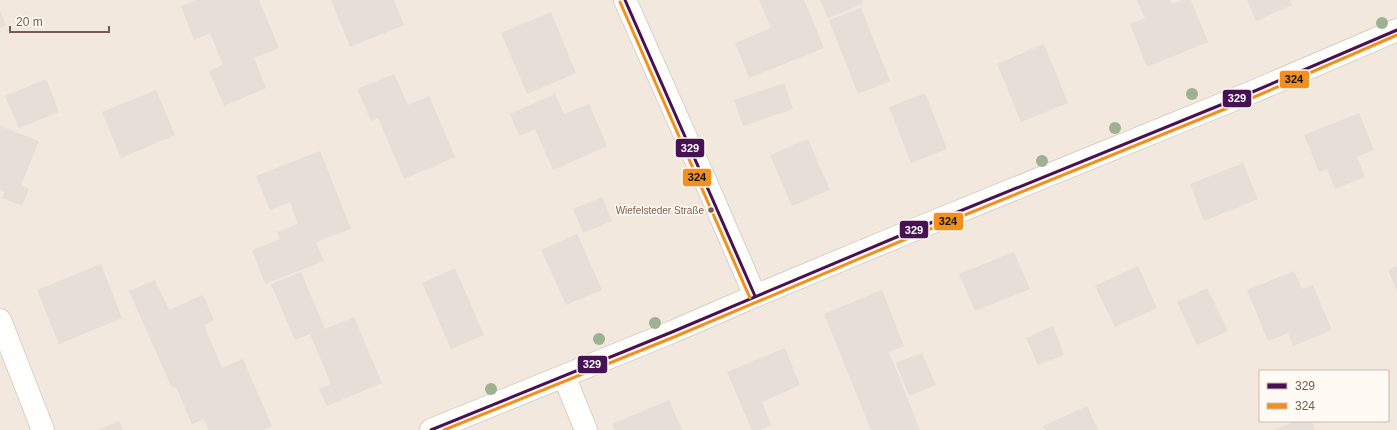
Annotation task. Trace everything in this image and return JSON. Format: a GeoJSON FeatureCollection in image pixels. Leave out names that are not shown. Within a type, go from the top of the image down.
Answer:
{"type":"FeatureCollection","features":[{"type":"Feature","properties":{"kind":"street"},"geometry":{"type":"LineString","coordinates":[[625,0],[755,296]]}},
{"type":"Feature","properties":{"kind":"street"},"geometry":{"type":"LineString","coordinates":[[431,430],[672,332],[911,231],[1250,94],[1397,30]]}},
{"type":"Feature","properties":{"kind":"street"},"geometry":{"type":"LineString","coordinates":[[0,320],[43,430]]}},
{"type":"Feature","properties":{"kind":"street"},"geometry":{"type":"LineString","coordinates":[[564,376],[586,430]]}},
{"type":"Feature","properties":{"kind":"shaded area"},"geometry":{"type":"Polygon","coordinates":[[[0,0],[1397,0],[1397,430],[0,430],[0,0]]]}},
{"type":"Feature","properties":{"kind":"building"},"geometry":{"type":"Polygon","coordinates":[[[197,0],[259,0],[279,48],[254,58],[266,88],[224,106],[209,71],[223,65],[210,33],[194,40],[181,6],[197,0]]]}},
{"type":"Feature","properties":{"kind":"building"},"geometry":{"type":"Polygon","coordinates":[[[331,0],[394,0],[404,25],[350,47],[331,0]]]}},
{"type":"Feature","properties":{"kind":"building"},"geometry":{"type":"Polygon","coordinates":[[[759,0],[804,0],[824,48],[749,78],[735,43],[771,28],[759,0]]]}},
{"type":"Feature","properties":{"kind":"building"},"geometry":{"type":"Polygon","coordinates":[[[820,0],[861,0],[863,4],[828,18],[820,0]]]}},
{"type":"Feature","properties":{"kind":"building"},"geometry":{"type":"Polygon","coordinates":[[[1137,0],[1170,0],[1172,4],[1182,0],[1191,0],[1208,42],[1147,67],[1130,24],[1145,18],[1137,0]]]}},
{"type":"Feature","properties":{"kind":"building"},"geometry":{"type":"Polygon","coordinates":[[[1247,0],[1290,0],[1292,5],[1256,21],[1247,0]]]}},
{"type":"Feature","properties":{"kind":"building"},"geometry":{"type":"Polygon","coordinates":[[[861,8],[890,81],[858,94],[829,20],[861,8]]]}},
{"type":"Feature","properties":{"kind":"building"},"geometry":{"type":"Polygon","coordinates":[[[0,10],[6,25],[0,28],[0,10]]]}},
{"type":"Feature","properties":{"kind":"building"},"geometry":{"type":"Polygon","coordinates":[[[551,12],[576,73],[527,94],[501,33],[551,12]]]}},
{"type":"Feature","properties":{"kind":"building"},"geometry":{"type":"Polygon","coordinates":[[[1044,44],[1068,103],[1021,122],[997,64],[1044,44]]]}},
{"type":"Feature","properties":{"kind":"building"},"geometry":{"type":"Polygon","coordinates":[[[394,74],[408,105],[429,96],[455,157],[404,179],[378,118],[371,121],[357,89],[394,74]]]}},
{"type":"Feature","properties":{"kind":"building"},"geometry":{"type":"Polygon","coordinates":[[[46,79],[59,112],[19,128],[5,96],[46,79]]]}},
{"type":"Feature","properties":{"kind":"building"},"geometry":{"type":"Polygon","coordinates":[[[784,83],[793,109],[743,126],[734,100],[784,83]]]}},
{"type":"Feature","properties":{"kind":"building"},"geometry":{"type":"Polygon","coordinates":[[[156,90],[175,135],[121,158],[102,112],[156,90]]]}},
{"type":"Feature","properties":{"kind":"building"},"geometry":{"type":"Polygon","coordinates":[[[925,93],[947,149],[911,163],[889,107],[925,93]]]}},
{"type":"Feature","properties":{"kind":"building"},"geometry":{"type":"Polygon","coordinates":[[[555,94],[564,114],[589,104],[607,146],[553,170],[535,129],[519,136],[510,114],[555,94]]]}},
{"type":"Feature","properties":{"kind":"building"},"geometry":{"type":"Polygon","coordinates":[[[1359,113],[1374,150],[1357,157],[1365,177],[1335,189],[1327,169],[1319,172],[1304,135],[1359,113]]]}},
{"type":"Feature","properties":{"kind":"building"},"geometry":{"type":"Polygon","coordinates":[[[0,126],[39,141],[21,185],[29,189],[22,206],[2,198],[5,192],[0,190],[0,126]]]}},
{"type":"Feature","properties":{"kind":"building"},"geometry":{"type":"Polygon","coordinates":[[[808,139],[830,190],[792,206],[770,155],[808,139]]]}},
{"type":"Feature","properties":{"kind":"building"},"geometry":{"type":"Polygon","coordinates":[[[320,151],[351,229],[316,242],[324,261],[265,284],[252,250],[280,239],[277,232],[298,224],[290,202],[270,210],[256,176],[320,151]]]}},
{"type":"Feature","properties":{"kind":"building"},"geometry":{"type":"Polygon","coordinates":[[[1243,163],[1258,199],[1204,221],[1190,184],[1243,163]]]}},
{"type":"Feature","properties":{"kind":"building"},"geometry":{"type":"Polygon","coordinates":[[[602,197],[612,221],[583,233],[573,209],[602,197]]]}},
{"type":"Feature","properties":{"kind":"building"},"geometry":{"type":"Polygon","coordinates":[[[577,234],[602,290],[566,305],[541,250],[577,234]]]}},
{"type":"Feature","properties":{"kind":"building"},"geometry":{"type":"Polygon","coordinates":[[[1014,252],[1030,289],[975,311],[959,274],[1014,252]]]}},
{"type":"Feature","properties":{"kind":"building"},"geometry":{"type":"Polygon","coordinates":[[[101,264],[122,318],[59,344],[37,290],[101,264]]]}},
{"type":"Feature","properties":{"kind":"building"},"geometry":{"type":"Polygon","coordinates":[[[1138,266],[1157,308],[1115,327],[1095,286],[1138,266]]]}},
{"type":"Feature","properties":{"kind":"building"},"geometry":{"type":"Polygon","coordinates":[[[1397,266],[1397,292],[1388,270],[1397,266]]]}},
{"type":"Feature","properties":{"kind":"building"},"geometry":{"type":"Polygon","coordinates":[[[455,268],[484,335],[451,349],[422,283],[455,268]]]}},
{"type":"Feature","properties":{"kind":"building"},"geometry":{"type":"Polygon","coordinates":[[[1294,271],[1302,289],[1313,285],[1332,330],[1293,346],[1288,333],[1268,341],[1247,290],[1294,271]]]}},
{"type":"Feature","properties":{"kind":"building"},"geometry":{"type":"Polygon","coordinates":[[[301,272],[325,329],[354,317],[382,383],[327,406],[319,389],[331,384],[310,334],[295,340],[271,284],[301,272]]]}},
{"type":"Feature","properties":{"kind":"building"},"geometry":{"type":"Polygon","coordinates":[[[155,280],[169,310],[203,295],[214,320],[204,325],[222,368],[243,359],[272,426],[263,430],[209,430],[204,419],[192,424],[176,387],[172,388],[129,291],[155,280]]]}},
{"type":"Feature","properties":{"kind":"building"},"geometry":{"type":"Polygon","coordinates":[[[1207,288],[1228,331],[1197,345],[1177,302],[1207,288]]]}},
{"type":"Feature","properties":{"kind":"building"},"geometry":{"type":"Polygon","coordinates":[[[882,290],[904,346],[889,352],[920,430],[871,430],[824,314],[882,290]]]}},
{"type":"Feature","properties":{"kind":"building"},"geometry":{"type":"Polygon","coordinates":[[[1053,326],[1064,355],[1038,365],[1026,338],[1053,326]]]}},
{"type":"Feature","properties":{"kind":"building"},"geometry":{"type":"Polygon","coordinates":[[[785,348],[800,385],[762,402],[771,425],[760,430],[752,430],[727,372],[785,348]]]}},
{"type":"Feature","properties":{"kind":"building"},"geometry":{"type":"Polygon","coordinates":[[[922,353],[936,385],[909,396],[896,363],[922,353]]]}},
{"type":"Feature","properties":{"kind":"building"},"geometry":{"type":"Polygon","coordinates":[[[669,400],[682,430],[614,430],[612,424],[669,400]]]}},
{"type":"Feature","properties":{"kind":"building"},"geometry":{"type":"Polygon","coordinates":[[[1087,406],[1098,430],[1045,430],[1043,426],[1087,406]]]}},
{"type":"Feature","properties":{"kind":"building"},"geometry":{"type":"Polygon","coordinates":[[[119,421],[123,430],[98,430],[119,421]]]}},
{"type":"Feature","properties":{"kind":"building"},"geometry":{"type":"Polygon","coordinates":[[[1294,422],[1312,422],[1315,430],[1274,430],[1294,422]]]}},
{"type":"Feature","properties":{"kind":"transit line","name":"329"},"geometry":{"type":"LineString","coordinates":[[625,0],[755,296]]}},
{"type":"Feature","properties":{"kind":"transit line","name":"324"},"geometry":{"type":"LineString","coordinates":[[620,2],[750,298]]}},
{"type":"Feature","properties":{"kind":"transit line","name":"329"},"geometry":{"type":"LineString","coordinates":[[431,430],[672,332],[911,231],[1250,93],[1397,30]]}},
{"type":"Feature","properties":{"kind":"transit line","name":"324"},"geometry":{"type":"LineString","coordinates":[[444,430],[674,337],[913,236],[1252,98],[1397,35]]}},
{"type":"Feature","properties":{"kind":"place","name":"Wiefelsteder Straße"},"geometry":{"type":"Point","coordinates":[711,210]}}]}
